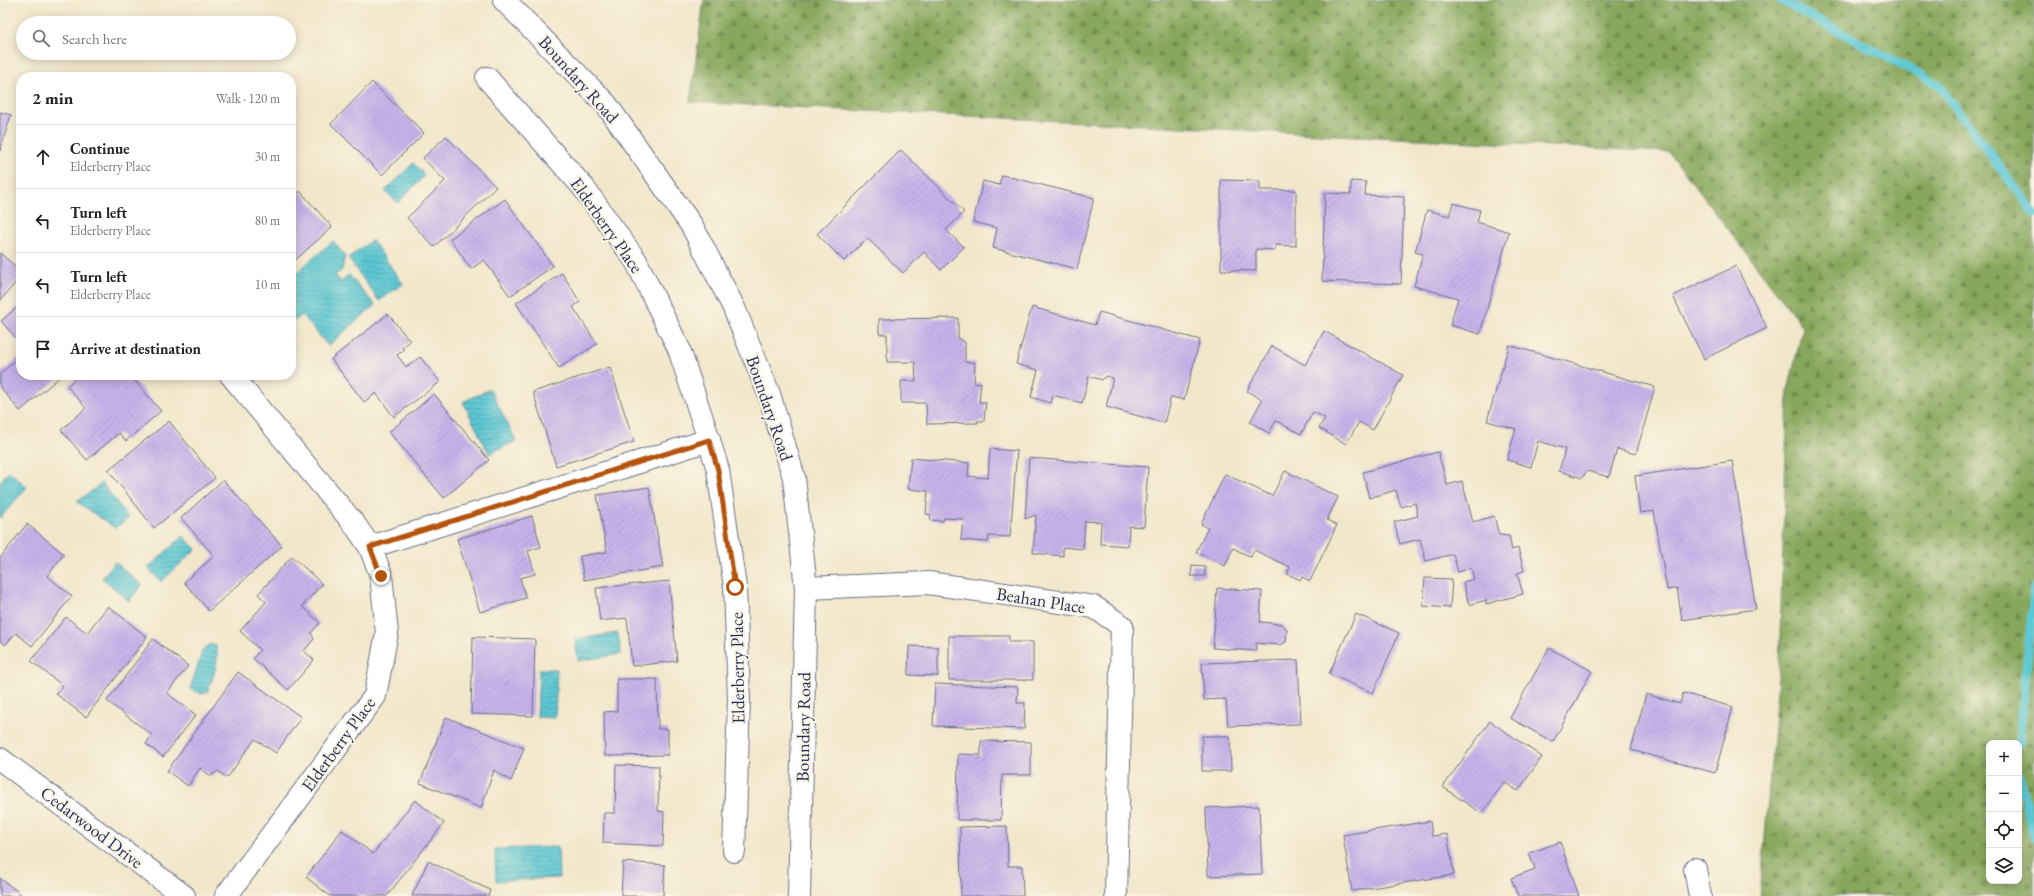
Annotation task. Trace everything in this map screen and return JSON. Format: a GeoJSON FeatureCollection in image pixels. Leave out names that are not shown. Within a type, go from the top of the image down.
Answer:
{"type":"FeatureCollection","features":[{"type":"Feature","properties":{"kind":"street","name":"Boundary Road"},"geometry":{"type":"LineString","coordinates":[[504,0],[606,104],[692,226],[734,308],[769,394],[794,478],[806,588],[799,896]]}},
{"type":"Feature","properties":{"kind":"street","name":"Elderberry Place"},"geometry":{"type":"LineString","coordinates":[[486,78],[583,186],[636,261],[679,350],[709,440],[718,470],[735,587],[739,700],[734,852]]}},
{"type":"Feature","properties":{"kind":"street","name":"Elderberry Place"},"geometry":{"type":"LineString","coordinates":[[226,896],[375,696],[387,633],[381,576],[370,547],[350,519],[235,380]]}},
{"type":"Feature","properties":{"kind":"street"},"geometry":{"type":"LineString","coordinates":[[370,547],[709,440]]}},
{"type":"Feature","properties":{"kind":"street","name":"Beahan Place"},"geometry":{"type":"LineString","coordinates":[[806,588],[928,582],[1094,607],[1122,626],[1116,896]]}},
{"type":"Feature","properties":{"kind":"street","name":"Cedarwood Drive"},"geometry":{"type":"LineString","coordinates":[[0,758],[184,896]]}},
{"type":"Feature","properties":{"kind":"street"},"geometry":{"type":"LineString","coordinates":[[1695,869],[1700,896]]}},
{"type":"Feature","properties":{"kind":"green space"},"geometry":{"type":"Polygon","coordinates":[[[704,0],[2034,0],[2034,896],[1760,896],[1779,666],[1788,390],[1803,327],[1669,152],[690,102],[704,0]]]}},
{"type":"Feature","properties":{"kind":"water"},"geometry":{"type":"Polygon","coordinates":[[[413,163],[425,175],[398,203],[385,191],[413,163]]]}},
{"type":"Feature","properties":{"kind":"water"},"geometry":{"type":"Polygon","coordinates":[[[372,240],[403,284],[379,301],[348,258],[372,240]]]}},
{"type":"Feature","properties":{"kind":"water"},"geometry":{"type":"Polygon","coordinates":[[[333,241],[345,256],[342,270],[335,275],[341,282],[349,275],[375,305],[328,346],[302,315],[296,320],[296,273],[333,241]]]}},
{"type":"Feature","properties":{"kind":"water"},"geometry":{"type":"Polygon","coordinates":[[[490,389],[516,441],[489,454],[463,402],[490,389]]]}},
{"type":"Feature","properties":{"kind":"water"},"geometry":{"type":"Polygon","coordinates":[[[9,471],[27,487],[0,518],[0,482],[9,471]]]}},
{"type":"Feature","properties":{"kind":"water"},"geometry":{"type":"Polygon","coordinates":[[[102,483],[129,518],[115,528],[77,502],[102,483]]]}},
{"type":"Feature","properties":{"kind":"water"},"geometry":{"type":"Polygon","coordinates":[[[183,536],[196,549],[161,582],[148,568],[183,536]]]}},
{"type":"Feature","properties":{"kind":"water"},"geometry":{"type":"Polygon","coordinates":[[[115,562],[142,585],[129,601],[102,578],[115,562]]]}},
{"type":"Feature","properties":{"kind":"water"},"geometry":{"type":"Polygon","coordinates":[[[618,633],[621,654],[578,661],[575,639],[618,633]]]}},
{"type":"Feature","properties":{"kind":"water"},"geometry":{"type":"Polygon","coordinates":[[[210,644],[216,646],[217,663],[208,691],[202,694],[190,689],[203,649],[210,644]]]}},
{"type":"Feature","properties":{"kind":"water"},"geometry":{"type":"Polygon","coordinates":[[[539,669],[557,669],[555,718],[537,717],[539,669]]]}},
{"type":"Feature","properties":{"kind":"water"},"geometry":{"type":"Polygon","coordinates":[[[558,847],[559,878],[496,881],[495,849],[558,847]]]}},
{"type":"Feature","properties":{"kind":"building"},"geometry":{"type":"Polygon","coordinates":[[[372,82],[424,133],[382,175],[331,124],[372,82]]]}},
{"type":"Feature","properties":{"kind":"building"},"geometry":{"type":"Polygon","coordinates":[[[0,112],[11,115],[0,151],[0,112]]]}},
{"type":"Feature","properties":{"kind":"building"},"geometry":{"type":"Polygon","coordinates":[[[446,136],[496,187],[434,247],[407,218],[445,181],[423,158],[446,136]]]}},
{"type":"Feature","properties":{"kind":"building"},"geometry":{"type":"Polygon","coordinates":[[[901,150],[964,212],[946,230],[964,247],[941,270],[924,252],[903,273],[867,238],[844,261],[817,234],[901,150]]]}},
{"type":"Feature","properties":{"kind":"building"},"geometry":{"type":"Polygon","coordinates":[[[1002,175],[1094,198],[1077,269],[993,248],[997,228],[973,222],[983,181],[999,185],[1002,175]]]}},
{"type":"Feature","properties":{"kind":"building"},"geometry":{"type":"Polygon","coordinates":[[[1221,180],[1260,181],[1260,190],[1296,190],[1296,246],[1275,245],[1275,250],[1256,249],[1256,271],[1221,270],[1221,180]]]}},
{"type":"Feature","properties":{"kind":"building"},"geometry":{"type":"Polygon","coordinates":[[[1351,181],[1366,182],[1365,195],[1404,197],[1401,284],[1322,281],[1325,193],[1351,194],[1351,181]]]}},
{"type":"Feature","properties":{"kind":"building"},"geometry":{"type":"Polygon","coordinates":[[[300,191],[332,227],[296,259],[296,195],[300,191]]]}},
{"type":"Feature","properties":{"kind":"building"},"geometry":{"type":"Polygon","coordinates":[[[505,199],[553,266],[510,296],[484,260],[471,269],[450,239],[505,199]]]}},
{"type":"Feature","properties":{"kind":"building"},"geometry":{"type":"Polygon","coordinates":[[[1453,203],[1480,210],[1477,222],[1509,232],[1480,334],[1450,325],[1458,298],[1414,286],[1423,254],[1415,252],[1427,210],[1449,216],[1453,203]]]}},
{"type":"Feature","properties":{"kind":"building"},"geometry":{"type":"Polygon","coordinates":[[[0,253],[16,267],[16,282],[0,301],[0,253]]]}},
{"type":"Feature","properties":{"kind":"building"},"geometry":{"type":"Polygon","coordinates":[[[1736,266],[1767,328],[1704,359],[1673,296],[1736,266]]]}},
{"type":"Feature","properties":{"kind":"building"},"geometry":{"type":"Polygon","coordinates":[[[562,273],[580,302],[573,307],[597,344],[559,368],[516,303],[562,273]]]}},
{"type":"Feature","properties":{"kind":"building"},"geometry":{"type":"Polygon","coordinates":[[[1032,307],[1095,325],[1099,312],[1200,340],[1184,400],[1171,397],[1164,423],[1106,407],[1113,378],[1106,376],[1102,380],[1089,376],[1082,403],[1052,395],[1050,403],[1031,397],[1038,370],[1016,364],[1032,307]]]}},
{"type":"Feature","properties":{"kind":"building"},"geometry":{"type":"Polygon","coordinates":[[[16,308],[16,338],[1,321],[16,308]]]}},
{"type":"Feature","properties":{"kind":"building"},"geometry":{"type":"Polygon","coordinates":[[[388,314],[410,341],[402,348],[404,350],[397,355],[406,367],[420,357],[440,382],[394,417],[376,393],[364,402],[331,359],[388,314]]]}},
{"type":"Feature","properties":{"kind":"building"},"geometry":{"type":"Polygon","coordinates":[[[958,318],[958,338],[965,342],[965,362],[975,362],[974,384],[981,382],[979,402],[986,402],[984,421],[977,421],[978,423],[927,424],[926,403],[901,403],[901,381],[916,381],[915,362],[887,362],[887,334],[879,334],[879,319],[958,318]]]}},
{"type":"Feature","properties":{"kind":"building"},"geometry":{"type":"Polygon","coordinates":[[[1324,331],[1403,375],[1373,430],[1359,422],[1346,444],[1319,428],[1325,418],[1313,412],[1301,434],[1276,421],[1269,433],[1250,422],[1262,400],[1247,391],[1272,346],[1305,365],[1324,331]]]}},
{"type":"Feature","properties":{"kind":"building"},"geometry":{"type":"Polygon","coordinates":[[[1509,345],[1655,387],[1636,454],[1617,449],[1609,477],[1587,471],[1582,478],[1559,471],[1565,449],[1538,441],[1531,467],[1507,460],[1516,429],[1487,421],[1509,345]]]}},
{"type":"Feature","properties":{"kind":"building"},"geometry":{"type":"Polygon","coordinates":[[[16,360],[16,380],[56,380],[20,411],[0,387],[0,374],[16,360]]]}},
{"type":"Feature","properties":{"kind":"building"},"geometry":{"type":"Polygon","coordinates":[[[610,367],[634,442],[556,466],[533,392],[610,367]]]}},
{"type":"Feature","properties":{"kind":"building"},"geometry":{"type":"Polygon","coordinates":[[[74,380],[134,380],[161,411],[126,441],[119,433],[87,460],[61,430],[86,408],[67,386],[74,380]]]}},
{"type":"Feature","properties":{"kind":"building"},"geometry":{"type":"Polygon","coordinates":[[[434,394],[489,460],[444,498],[389,432],[434,394]]]}},
{"type":"Feature","properties":{"kind":"building"},"geometry":{"type":"Polygon","coordinates":[[[169,421],[215,478],[154,528],[108,470],[169,421]]]}},
{"type":"Feature","properties":{"kind":"building"},"geometry":{"type":"Polygon","coordinates":[[[990,449],[1017,451],[1010,537],[989,536],[988,542],[961,540],[963,519],[944,518],[943,521],[930,520],[931,515],[926,514],[928,491],[908,489],[911,458],[969,463],[968,476],[988,478],[990,449]]]}},
{"type":"Feature","properties":{"kind":"building"},"geometry":{"type":"Polygon","coordinates":[[[1438,452],[1447,485],[1462,481],[1473,522],[1494,516],[1499,535],[1509,536],[1512,550],[1518,548],[1524,571],[1517,573],[1523,594],[1486,604],[1486,600],[1469,605],[1463,582],[1474,579],[1471,568],[1458,572],[1453,554],[1426,561],[1420,539],[1400,544],[1394,522],[1418,516],[1415,503],[1401,507],[1396,490],[1369,498],[1363,472],[1438,452]]]}},
{"type":"Feature","properties":{"kind":"building"},"geometry":{"type":"Polygon","coordinates":[[[1029,458],[1148,467],[1144,527],[1129,526],[1128,546],[1100,544],[1101,522],[1085,521],[1083,549],[1063,547],[1063,556],[1033,553],[1036,515],[1025,519],[1029,458]]]}},
{"type":"Feature","properties":{"kind":"building"},"geometry":{"type":"Polygon","coordinates":[[[1732,461],[1756,609],[1682,620],[1677,588],[1667,590],[1654,511],[1640,513],[1635,476],[1732,461]]]}},
{"type":"Feature","properties":{"kind":"building"},"geometry":{"type":"Polygon","coordinates":[[[1285,471],[1338,497],[1327,520],[1337,525],[1310,581],[1302,577],[1301,580],[1287,574],[1290,567],[1254,550],[1251,557],[1233,548],[1225,566],[1196,552],[1208,528],[1201,524],[1225,474],[1272,496],[1285,471]]]}},
{"type":"Feature","properties":{"kind":"building"},"geometry":{"type":"Polygon","coordinates":[[[223,480],[282,546],[209,611],[184,582],[214,556],[181,518],[223,480]]]}},
{"type":"Feature","properties":{"kind":"building"},"geometry":{"type":"Polygon","coordinates":[[[649,487],[663,567],[584,580],[580,556],[607,552],[597,495],[649,487]]]}},
{"type":"Feature","properties":{"kind":"building"},"geometry":{"type":"Polygon","coordinates":[[[532,516],[541,547],[528,551],[535,574],[520,578],[526,598],[480,612],[457,539],[532,516]]]}},
{"type":"Feature","properties":{"kind":"building"},"geometry":{"type":"Polygon","coordinates":[[[27,524],[64,554],[47,576],[72,596],[32,646],[16,633],[5,645],[0,641],[0,558],[27,524]]]}},
{"type":"Feature","properties":{"kind":"building"},"geometry":{"type":"Polygon","coordinates":[[[292,556],[322,584],[302,606],[320,623],[311,633],[314,639],[304,651],[314,660],[288,690],[253,658],[260,650],[240,631],[266,602],[258,594],[292,556]]]}},
{"type":"Feature","properties":{"kind":"building"},"geometry":{"type":"Polygon","coordinates":[[[1192,565],[1205,566],[1205,576],[1191,576],[1192,565]]]}},
{"type":"Feature","properties":{"kind":"building"},"geometry":{"type":"Polygon","coordinates":[[[1425,578],[1452,579],[1450,608],[1423,606],[1425,578]]]}},
{"type":"Feature","properties":{"kind":"building"},"geometry":{"type":"Polygon","coordinates":[[[669,581],[677,661],[632,666],[627,618],[600,621],[596,588],[669,581]]]}},
{"type":"Feature","properties":{"kind":"building"},"geometry":{"type":"Polygon","coordinates":[[[1217,588],[1262,591],[1260,622],[1282,624],[1287,629],[1286,642],[1280,645],[1256,643],[1256,651],[1213,648],[1217,588]]]}},
{"type":"Feature","properties":{"kind":"building"},"geometry":{"type":"Polygon","coordinates":[[[108,606],[147,637],[86,717],[56,694],[63,686],[31,661],[66,617],[87,633],[108,606]]]}},
{"type":"Feature","properties":{"kind":"building"},"geometry":{"type":"Polygon","coordinates":[[[1356,614],[1399,633],[1373,693],[1329,674],[1356,614]]]}},
{"type":"Feature","properties":{"kind":"building"},"geometry":{"type":"Polygon","coordinates":[[[949,636],[1009,636],[1009,642],[1033,642],[1033,680],[949,680],[949,636]]]}},
{"type":"Feature","properties":{"kind":"building"},"geometry":{"type":"Polygon","coordinates":[[[473,637],[535,639],[533,716],[471,714],[473,637]]]}},
{"type":"Feature","properties":{"kind":"building"},"geometry":{"type":"Polygon","coordinates":[[[153,639],[188,666],[167,693],[196,715],[163,757],[146,744],[152,735],[107,701],[153,639]]]}},
{"type":"Feature","properties":{"kind":"building"},"geometry":{"type":"Polygon","coordinates":[[[909,646],[938,647],[938,676],[908,675],[909,646]]]}},
{"type":"Feature","properties":{"kind":"building"},"geometry":{"type":"Polygon","coordinates":[[[1549,648],[1592,671],[1553,742],[1510,718],[1549,648]]]}},
{"type":"Feature","properties":{"kind":"building"},"geometry":{"type":"Polygon","coordinates":[[[1298,660],[1301,724],[1228,726],[1226,699],[1204,700],[1202,663],[1298,660]]]}},
{"type":"Feature","properties":{"kind":"building"},"geometry":{"type":"Polygon","coordinates":[[[238,672],[301,717],[276,753],[255,739],[227,778],[218,771],[211,776],[200,768],[188,786],[167,771],[238,672]]]}},
{"type":"Feature","properties":{"kind":"building"},"geometry":{"type":"Polygon","coordinates":[[[617,679],[657,679],[658,729],[668,729],[668,755],[605,756],[604,712],[617,711],[617,679]]]}},
{"type":"Feature","properties":{"kind":"building"},"geometry":{"type":"Polygon","coordinates":[[[935,684],[1018,687],[1017,703],[1025,703],[1024,729],[933,726],[935,684]]]}},
{"type":"Feature","properties":{"kind":"building"},"geometry":{"type":"Polygon","coordinates":[[[1683,693],[1733,707],[1715,773],[1631,750],[1646,694],[1680,704],[1683,693]]]}},
{"type":"Feature","properties":{"kind":"building"},"geometry":{"type":"Polygon","coordinates":[[[446,717],[524,748],[511,781],[494,770],[481,808],[420,783],[446,717]]]}},
{"type":"Feature","properties":{"kind":"building"},"geometry":{"type":"Polygon","coordinates":[[[1490,721],[1542,757],[1518,791],[1504,782],[1482,814],[1443,787],[1490,721]]]}},
{"type":"Feature","properties":{"kind":"building"},"geometry":{"type":"Polygon","coordinates":[[[1202,736],[1230,736],[1231,771],[1202,771],[1202,736]]]}},
{"type":"Feature","properties":{"kind":"building"},"geometry":{"type":"Polygon","coordinates":[[[981,741],[1031,742],[1031,775],[1002,775],[1001,820],[957,820],[958,754],[981,755],[981,741]]]}},
{"type":"Feature","properties":{"kind":"building"},"geometry":{"type":"Polygon","coordinates":[[[616,765],[659,766],[658,811],[664,812],[663,846],[603,843],[604,813],[615,813],[616,765]]]}},
{"type":"Feature","properties":{"kind":"building"},"geometry":{"type":"Polygon","coordinates":[[[415,800],[444,823],[387,896],[330,896],[306,877],[342,830],[373,854],[415,800]]]}},
{"type":"Feature","properties":{"kind":"building"},"geometry":{"type":"Polygon","coordinates":[[[1259,806],[1262,874],[1208,876],[1206,808],[1259,806]]]}},
{"type":"Feature","properties":{"kind":"building"},"geometry":{"type":"Polygon","coordinates":[[[1430,821],[1432,836],[1447,834],[1454,875],[1352,891],[1343,835],[1430,821]]]}},
{"type":"Feature","properties":{"kind":"building"},"geometry":{"type":"Polygon","coordinates":[[[1007,826],[1008,866],[1022,866],[1023,896],[961,896],[960,827],[1007,826]]]}},
{"type":"Feature","properties":{"kind":"building"},"geometry":{"type":"Polygon","coordinates":[[[1560,842],[1579,896],[1518,896],[1511,878],[1535,869],[1529,853],[1560,842]]]}},
{"type":"Feature","properties":{"kind":"building"},"geometry":{"type":"Polygon","coordinates":[[[428,861],[490,890],[488,896],[412,896],[428,861]]]}},
{"type":"Feature","properties":{"kind":"building"},"geometry":{"type":"Polygon","coordinates":[[[623,862],[665,865],[663,896],[621,896],[623,862]]]}},
{"type":"Feature","properties":{"kind":"building"},"geometry":{"type":"Polygon","coordinates":[[[0,878],[23,896],[0,896],[0,878]]]}},
{"type":"Feature","properties":{"kind":"waterway"},"geometry":{"type":"LineString","coordinates":[[1780,0],[1938,84],[2034,213]]}},
{"type":"Feature","properties":{"kind":"waterway"},"geometry":{"type":"LineString","coordinates":[[2019,740],[2034,589]]}},
{"type":"Feature","properties":{"kind":"waterway"},"geometry":{"type":"LineString","coordinates":[[2019,776],[2034,838]]}},
{"type":"Feature","properties":{"kind":"route"},"geometry":{"type":"LineString","coordinates":[[381,576],[370,547],[709,440],[718,470],[735,587]]}}]}
